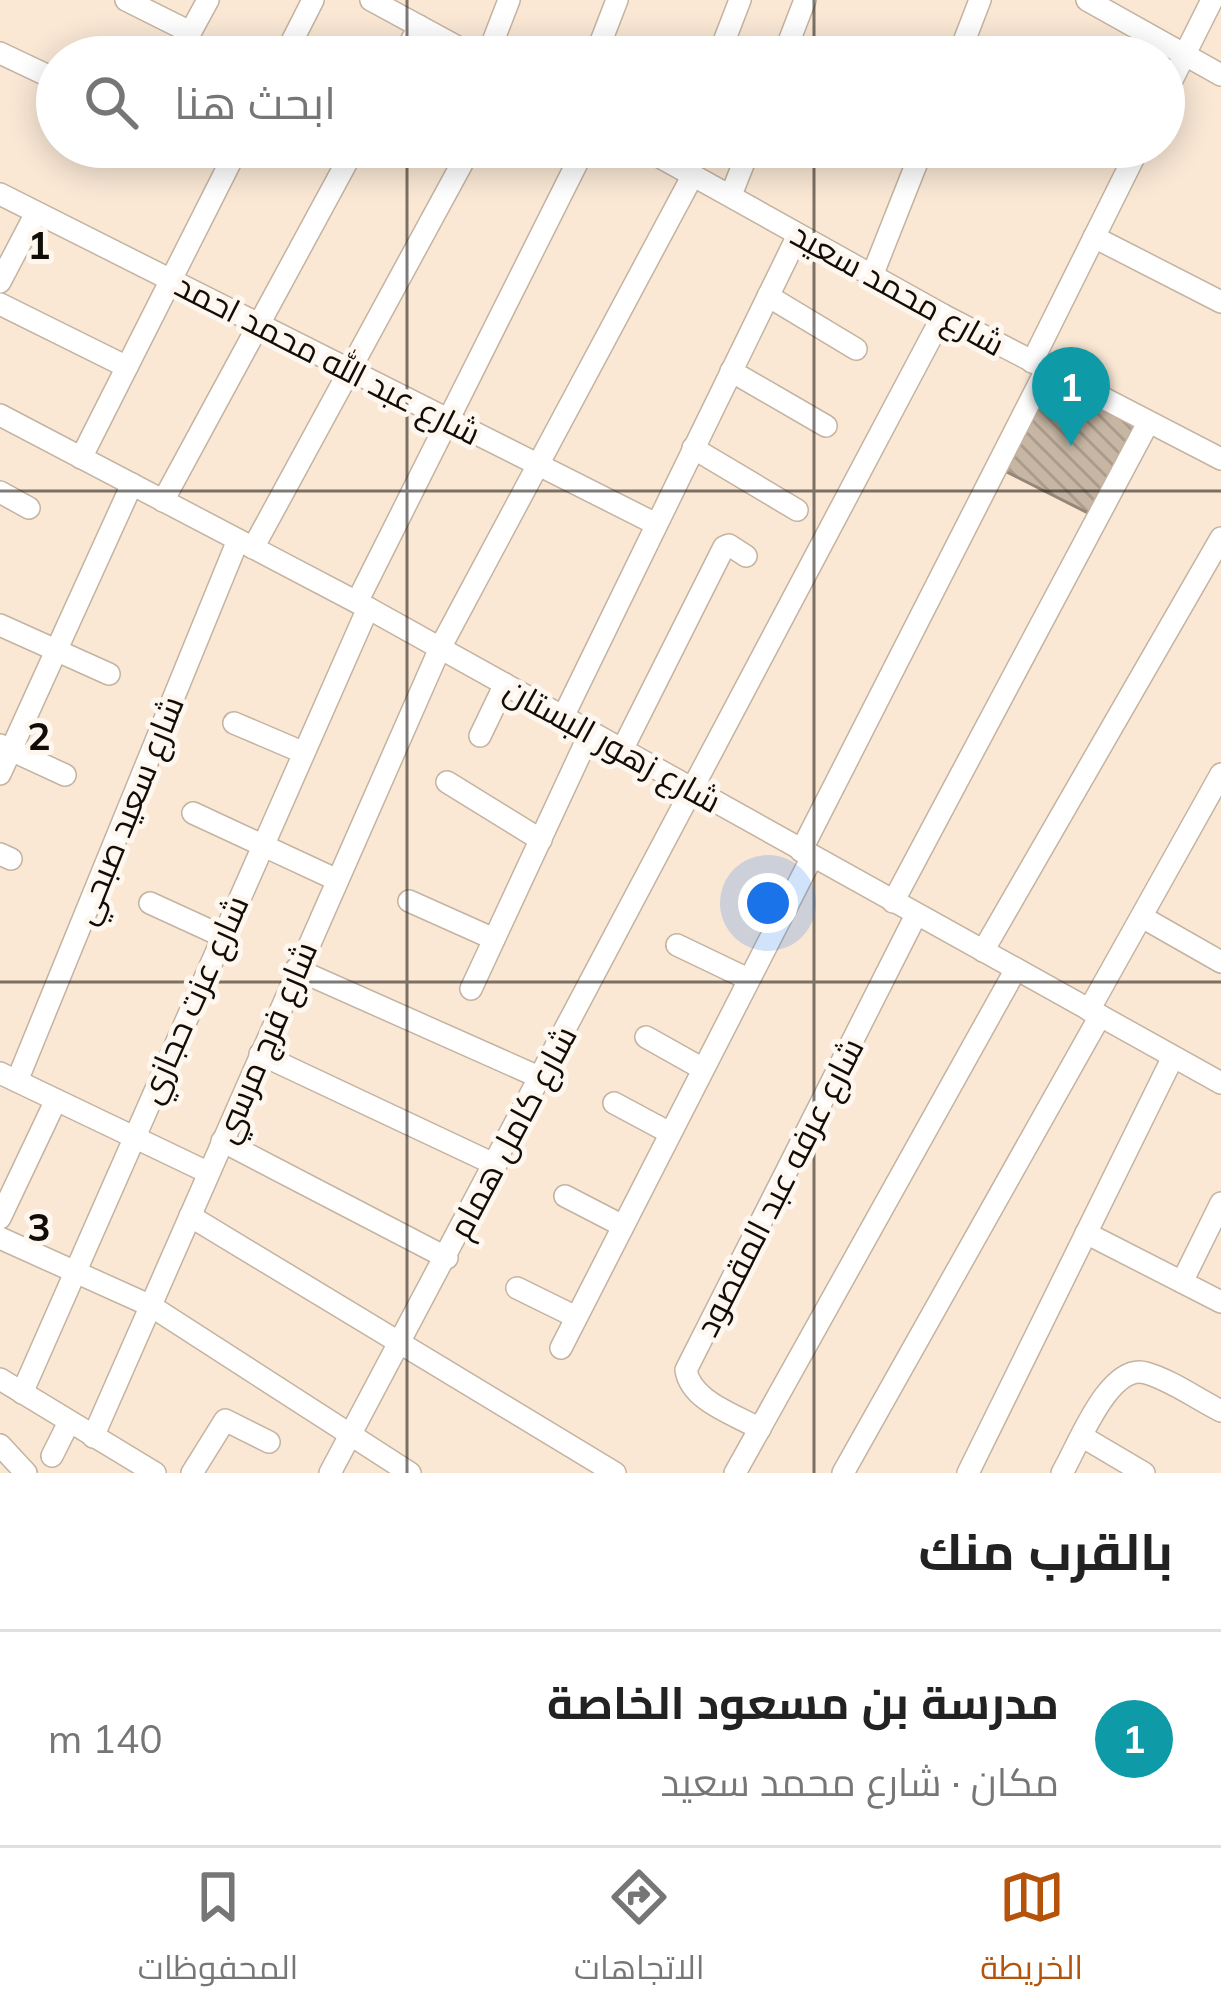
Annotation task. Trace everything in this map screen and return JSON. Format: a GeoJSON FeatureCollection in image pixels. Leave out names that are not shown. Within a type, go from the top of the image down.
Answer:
{"type":"FeatureCollection","features":[{"type":"Feature","properties":{"kind":"street"},"geometry":{"type":"LineString","coordinates":[[125,0],[190,32]]}},
{"type":"Feature","properties":{"kind":"street"},"geometry":{"type":"LineString","coordinates":[[188,36],[208,0]]}},
{"type":"Feature","properties":{"kind":"street"},"geometry":{"type":"LineString","coordinates":[[295,36],[313,0]]}},
{"type":"Feature","properties":{"kind":"street"},"geometry":{"type":"LineString","coordinates":[[495,36],[509,0]]}},
{"type":"Feature","properties":{"kind":"street"},"geometry":{"type":"LineString","coordinates":[[603,36],[617,0]]}},
{"type":"Feature","properties":{"kind":"street"},"geometry":{"type":"LineString","coordinates":[[726,36],[740,0]]}},
{"type":"Feature","properties":{"kind":"street"},"geometry":{"type":"LineString","coordinates":[[791,36],[805,0]]}},
{"type":"Feature","properties":{"kind":"street"},"geometry":{"type":"LineString","coordinates":[[966,36],[980,0]]}},
{"type":"Feature","properties":{"kind":"street"},"geometry":{"type":"LineString","coordinates":[[1087,0],[1150,36]]}},
{"type":"Feature","properties":{"kind":"street"},"geometry":{"type":"LineString","coordinates":[[1185,53],[1212,0]]}},
{"type":"Feature","properties":{"kind":"street"},"geometry":{"type":"LineString","coordinates":[[375,1],[437,36]]}},
{"type":"Feature","properties":{"kind":"street"},"geometry":{"type":"LineString","coordinates":[[414,36],[419,26]]}},
{"type":"Feature","properties":{"kind":"street"},"geometry":{"type":"LineString","coordinates":[[0,53],[36,70]]}},
{"type":"Feature","properties":{"kind":"street"},"geometry":{"type":"LineString","coordinates":[[1185,56],[1221,75]]}},
{"type":"Feature","properties":{"kind":"street"},"geometry":{"type":"LineString","coordinates":[[81,458],[227,168]]}},
{"type":"Feature","properties":{"kind":"street"},"geometry":{"type":"LineString","coordinates":[[163,501],[344,168]]}},
{"type":"Feature","properties":{"kind":"street","name":"شارع سعيد صبحي"},"geometry":{"type":"LineString","coordinates":[[9,1077],[246,544],[350,371],[460,168]]}},
{"type":"Feature","properties":{"kind":"street","name":"شارع عزت حجازي"},"geometry":{"type":"LineString","coordinates":[[22,1393],[363,605],[448,420],[574,168]]}},
{"type":"Feature","properties":{"kind":"street","name":"شارع فرج مرسي"},"geometry":{"type":"LineString","coordinates":[[93,1437],[440,648],[537,465],[681,168]]}},
{"type":"Feature","properties":{"kind":"street","name":"شارع محمد سعيد"},"geometry":{"type":"LineString","coordinates":[[693,168],[872,276],[1221,459]]}},
{"type":"Feature","properties":{"kind":"street"},"geometry":{"type":"LineString","coordinates":[[731,195],[741,168]]}},
{"type":"Feature","properties":{"kind":"street"},"geometry":{"type":"LineString","coordinates":[[872,276],[915,168]]}},
{"type":"Feature","properties":{"kind":"street"},"geometry":{"type":"LineString","coordinates":[[561,1348],[748,979],[1128,168]]}},
{"type":"Feature","properties":{"kind":"street","name":"شارع عبد الله محمد احمد"},"geometry":{"type":"LineString","coordinates":[[0,194],[656,524]]}},
{"type":"Feature","properties":{"kind":"street"},"geometry":{"type":"LineString","coordinates":[[0,282],[36,213]]}},
{"type":"Feature","properties":{"kind":"street"},"geometry":{"type":"LineString","coordinates":[[563,717],[798,235]]}},
{"type":"Feature","properties":{"kind":"street"},"geometry":{"type":"LineString","coordinates":[[1094,237],[1221,302]]}},
{"type":"Feature","properties":{"kind":"street"},"geometry":{"type":"LineString","coordinates":[[768,296],[856,349]]}},
{"type":"Feature","properties":{"kind":"street"},"geometry":{"type":"LineString","coordinates":[[0,304],[127,367]]}},
{"type":"Feature","properties":{"kind":"street","name":"شارع كامل همام"},"geometry":{"type":"LineString","coordinates":[[330,1473],[944,314]]}},
{"type":"Feature","properties":{"kind":"street"},"geometry":{"type":"LineString","coordinates":[[731,371],[826,426]]}},
{"type":"Feature","properties":{"kind":"street","name":"شارع زهور البستان"},"geometry":{"type":"LineString","coordinates":[[0,415],[363,605],[1221,1084]]}},
{"type":"Feature","properties":{"kind":"street"},"geometry":{"type":"LineString","coordinates":[[893,902],[1148,423]]}},
{"type":"Feature","properties":{"kind":"street"},"geometry":{"type":"LineString","coordinates":[[694,448],[797,510]]}},
{"type":"Feature","properties":{"kind":"street"},"geometry":{"type":"LineString","coordinates":[[0,774],[5,748],[132,484]]}},
{"type":"Feature","properties":{"kind":"street"},"geometry":{"type":"LineString","coordinates":[[0,492],[29,508]]}},
{"type":"Feature","properties":{"kind":"street"},"geometry":{"type":"LineString","coordinates":[[983,952],[1221,538]]}},
{"type":"Feature","properties":{"kind":"street"},"geometry":{"type":"LineString","coordinates":[[622,750],[724,547],[729,545],[746,556]]}},
{"type":"Feature","properties":{"kind":"street"},"geometry":{"type":"LineString","coordinates":[[0,625],[109,674]]}},
{"type":"Feature","properties":{"kind":"street"},"geometry":{"type":"LineString","coordinates":[[480,736],[505,684]]}},
{"type":"Feature","properties":{"kind":"street"},"geometry":{"type":"LineString","coordinates":[[234,723],[302,752]]}},
{"type":"Feature","properties":{"kind":"street"},"geometry":{"type":"LineString","coordinates":[[471,988],[590,733]]}},
{"type":"Feature","properties":{"kind":"street"},"geometry":{"type":"LineString","coordinates":[[5,748],[65,776]]}},
{"type":"Feature","properties":{"kind":"street"},"geometry":{"type":"LineString","coordinates":[[843,1473],[1221,774]]}},
{"type":"Feature","properties":{"kind":"street"},"geometry":{"type":"LineString","coordinates":[[447,782],[541,840]]}},
{"type":"Feature","properties":{"kind":"street"},"geometry":{"type":"LineString","coordinates":[[193,813],[335,878]]}},
{"type":"Feature","properties":{"kind":"street"},"geometry":{"type":"LineString","coordinates":[[409,901],[494,939]]}},
{"type":"Feature","properties":{"kind":"street"},"geometry":{"type":"LineString","coordinates":[[150,904],[222,936]]}},
{"type":"Feature","properties":{"kind":"street","name":"شارع عرفه عبد المقصود"},"geometry":{"type":"LineString","coordinates":[[760,1429],[696,1393],[686,1370],[916,914]]}},
{"type":"Feature","properties":{"kind":"street"},"geometry":{"type":"LineString","coordinates":[[1142,917],[1221,962]]}},
{"type":"Feature","properties":{"kind":"street"},"geometry":{"type":"LineString","coordinates":[[677,945],[748,979]]}},
{"type":"Feature","properties":{"kind":"street"},"geometry":{"type":"LineString","coordinates":[[296,969],[541,1078]]}},
{"type":"Feature","properties":{"kind":"street"},"geometry":{"type":"LineString","coordinates":[[735,1473],[1016,969]]}},
{"type":"Feature","properties":{"kind":"street"},"geometry":{"type":"LineString","coordinates":[[646,1037],[703,1069]]}},
{"type":"Feature","properties":{"kind":"street"},"geometry":{"type":"LineString","coordinates":[[260,1054],[496,1165]]}},
{"type":"Feature","properties":{"kind":"street"},"geometry":{"type":"LineString","coordinates":[[968,1473],[1173,1057]]}},
{"type":"Feature","properties":{"kind":"street"},"geometry":{"type":"LineString","coordinates":[[9,1077],[207,1172]]}},
{"type":"Feature","properties":{"kind":"street"},"geometry":{"type":"LineString","coordinates":[[0,1218],[56,1100]]}},
{"type":"Feature","properties":{"kind":"street"},"geometry":{"type":"LineString","coordinates":[[614,1103],[670,1133]]}},
{"type":"Feature","properties":{"kind":"street"},"geometry":{"type":"LineString","coordinates":[[223,1141],[447,1258]]}},
{"type":"Feature","properties":{"kind":"street"},"geometry":{"type":"LineString","coordinates":[[565,1196],[623,1226]]}},
{"type":"Feature","properties":{"kind":"street"},"geometry":{"type":"LineString","coordinates":[[1182,1282],[1221,1203]]}},
{"type":"Feature","properties":{"kind":"street"},"geometry":{"type":"LineString","coordinates":[[190,1216],[615,1473]]}},
{"type":"Feature","properties":{"kind":"street"},"geometry":{"type":"LineString","coordinates":[[1086,1233],[1221,1302]]}},
{"type":"Feature","properties":{"kind":"street"},"geometry":{"type":"LineString","coordinates":[[0,1238],[152,1306],[410,1473]]}},
{"type":"Feature","properties":{"kind":"street"},"geometry":{"type":"LineString","coordinates":[[517,1288],[576,1317]]}},
{"type":"Feature","properties":{"kind":"street"},"geometry":{"type":"LineString","coordinates":[[1062,1473],[1115,1380],[1130,1371],[1147,1373],[1221,1411]]}},
{"type":"Feature","properties":{"kind":"street"},"geometry":{"type":"LineString","coordinates":[[0,1379],[155,1473]]}},
{"type":"Feature","properties":{"kind":"street"},"geometry":{"type":"LineString","coordinates":[[192,1473],[222,1421],[232,1421],[269,1442]]}},
{"type":"Feature","properties":{"kind":"street"},"geometry":{"type":"LineString","coordinates":[[52,1456],[69,1422]]}},
{"type":"Feature","properties":{"kind":"street"},"geometry":{"type":"LineString","coordinates":[[1083,1437],[1144,1473]]}},
{"type":"Feature","properties":{"kind":"street"},"geometry":{"type":"LineString","coordinates":[[0,1445],[26,1473]]}},
{"type":"Feature","properties":{"kind":"building"},"geometry":{"type":"Polygon","coordinates":[[[1048,372],[1143,423],[1094,516],[999,468],[1048,372]]]}},
{"type":"Feature","properties":{"kind":"place","name":"مدرسة بن مسعود الخاصة"},"geometry":{"type":"Point","coordinates":[1071,446]}}]}
